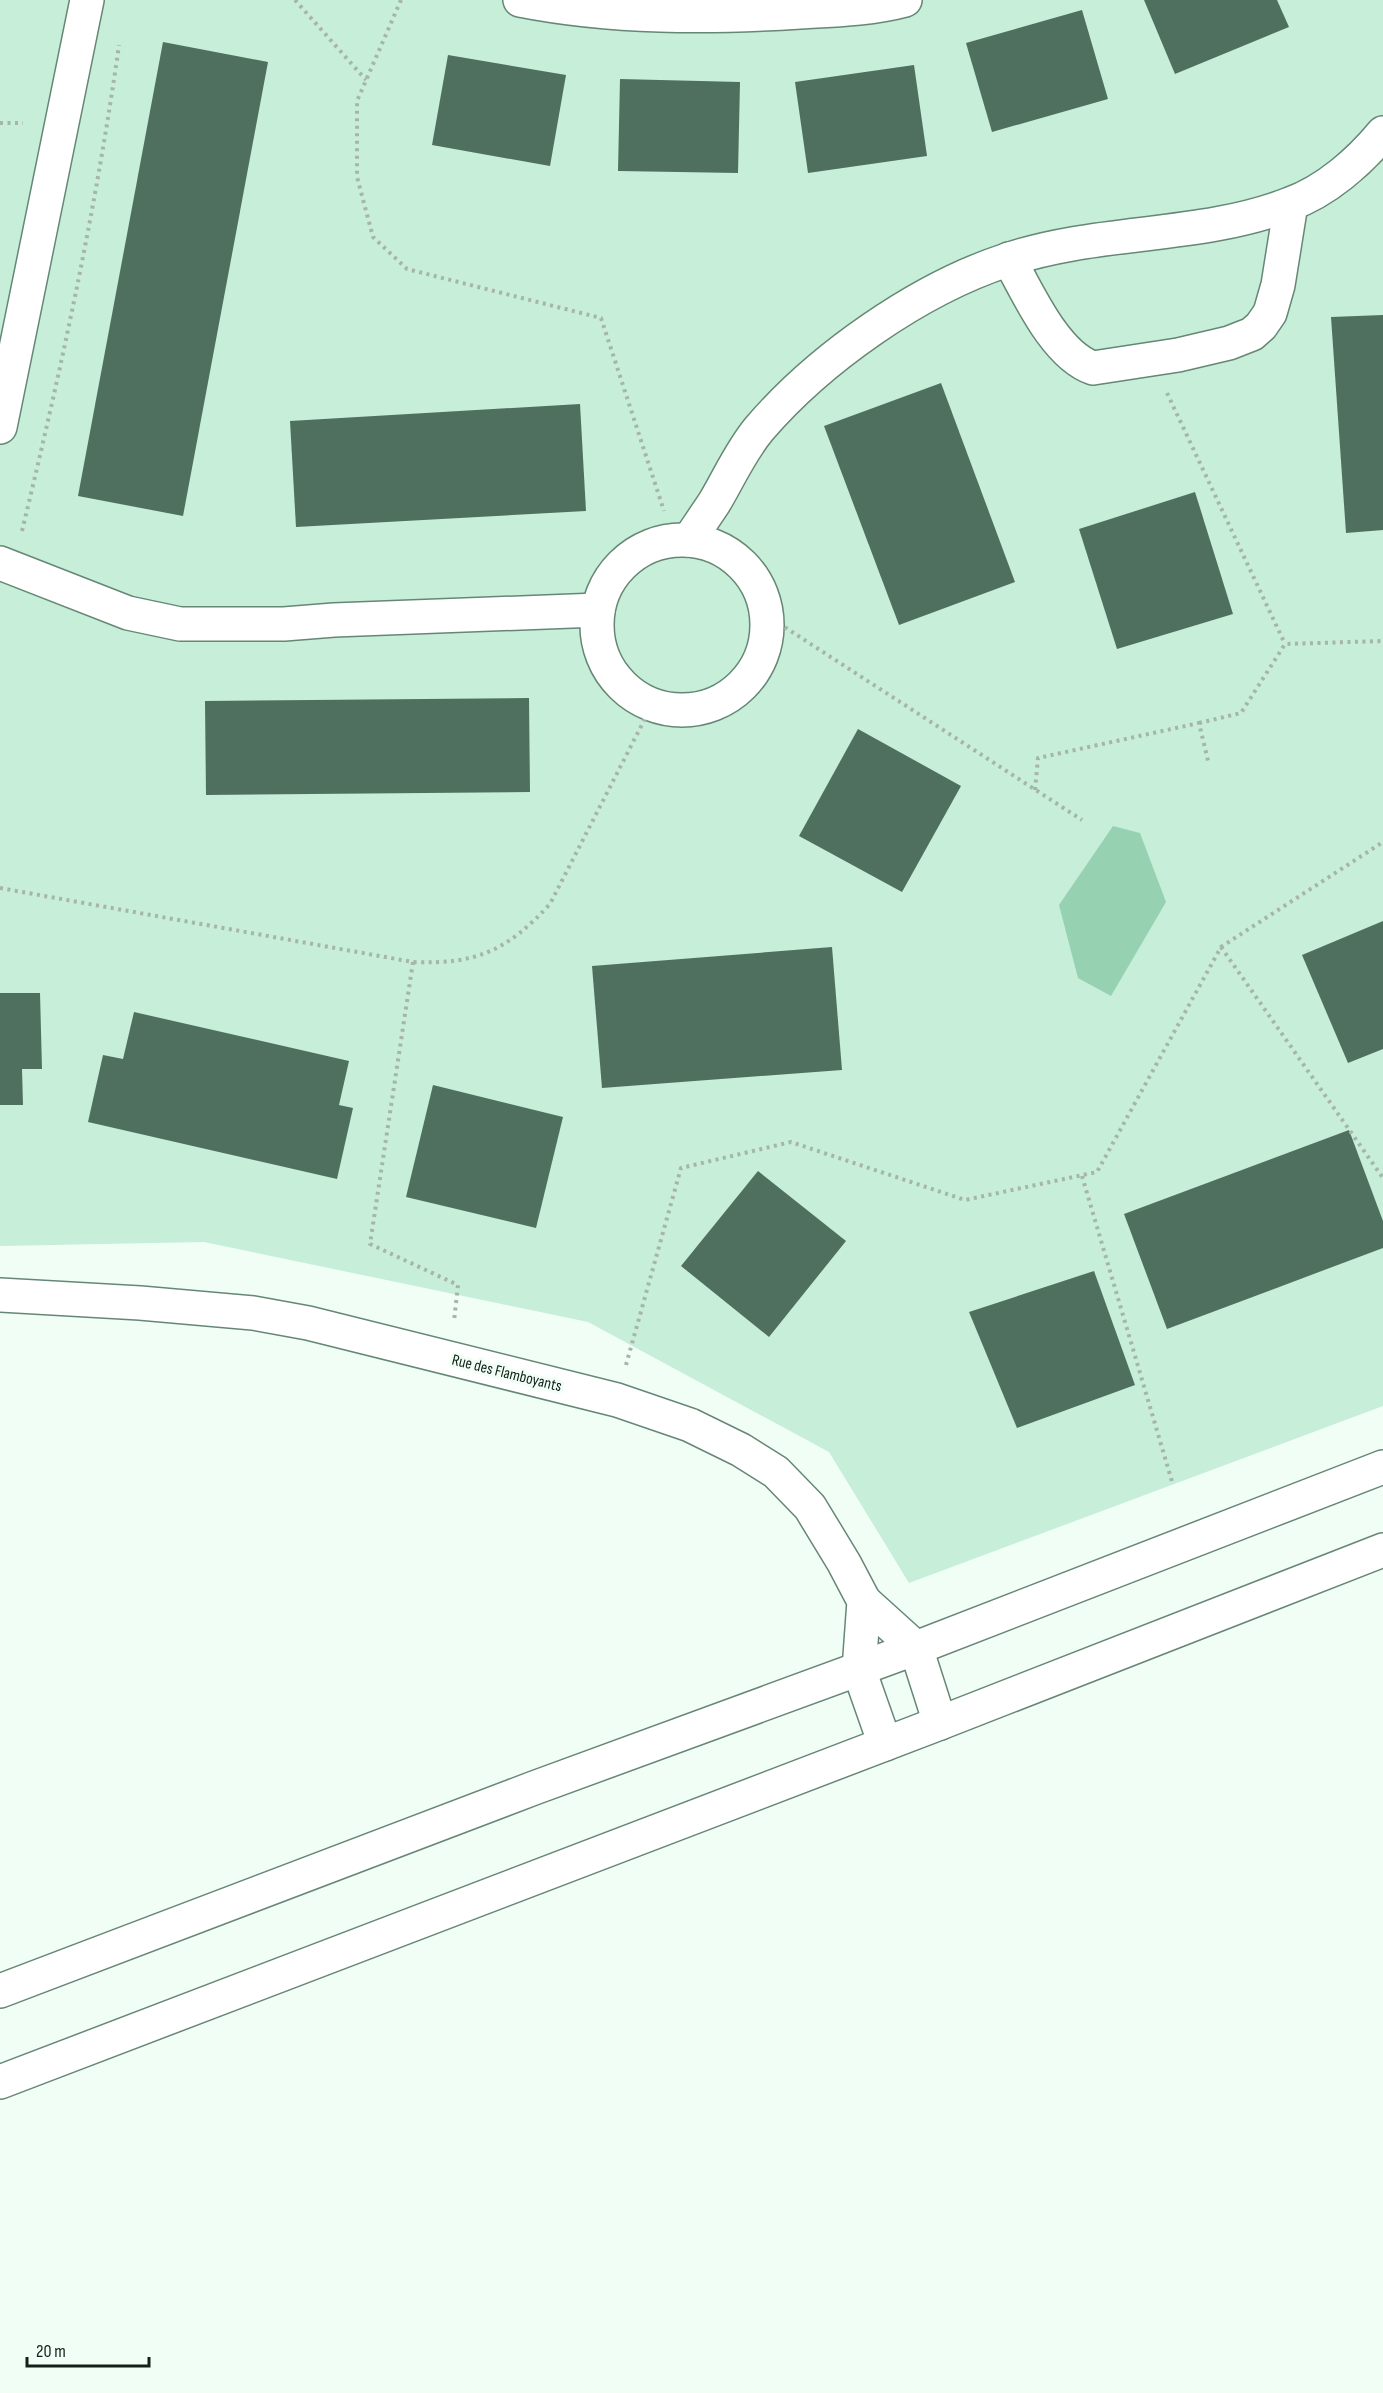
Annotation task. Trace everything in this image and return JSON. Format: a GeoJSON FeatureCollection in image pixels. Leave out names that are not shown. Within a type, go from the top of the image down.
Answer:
{"type":"FeatureCollection","features":[{"type":"Feature","properties":{"kind":"street"},"geometry":{"type":"LineString","coordinates":[[0,427],[87,0]]}},
{"type":"Feature","properties":{"kind":"street"},"geometry":{"type":"LineString","coordinates":[[520,0],[593,12],[661,16],[760,15],[885,6],[905,0]]}},
{"type":"Feature","properties":{"kind":"street"},"geometry":{"type":"LineString","coordinates":[[681,540],[713,504],[741,454],[758,430],[794,392],[851,343],[921,299],[1009,259],[1073,245],[1234,220],[1291,204],[1340,175],[1383,134]]}},
{"type":"Feature","properties":{"kind":"street"},"geometry":{"type":"LineString","coordinates":[[1009,259],[1046,323],[1070,355],[1082,364],[1093,368],[1178,356],[1229,343],[1252,334],[1261,326],[1270,313],[1278,285],[1291,204]]}},
{"type":"Feature","properties":{"kind":"street"},"geometry":{"type":"LineString","coordinates":[[681,540],[717,548],[741,564],[758,587],[764,601],[766,615],[767,629],[761,658],[746,682],[723,700],[695,710],[652,705],[627,690],[608,668],[598,641],[597,610],[602,595],[618,568],[643,549],[681,540]]}},
{"type":"Feature","properties":{"kind":"street"},"geometry":{"type":"LineString","coordinates":[[0,563],[128,613],[180,624],[284,624],[597,610]]}},
{"type":"Feature","properties":{"kind":"street","name":"Rue des Flamboyants"},"geometry":{"type":"LineString","coordinates":[[0,1295],[253,1312],[308,1323],[617,1400],[690,1425],[741,1450],[776,1472],[810,1507],[864,1601],[916,1648]]}},
{"type":"Feature","properties":{"kind":"street"},"geometry":{"type":"LineString","coordinates":[[0,1991],[545,1784],[859,1670],[1383,1467]]}},
{"type":"Feature","properties":{"kind":"street"},"geometry":{"type":"LineString","coordinates":[[0,2082],[940,1723],[1383,1550]]}},
{"type":"Feature","properties":{"kind":"street"},"geometry":{"type":"LineString","coordinates":[[864,1601],[859,1670],[885,1744]]}},
{"type":"Feature","properties":{"kind":"street"},"geometry":{"type":"LineString","coordinates":[[916,1648],[940,1723]]}},
{"type":"Feature","properties":{"kind":"path"},"geometry":{"type":"LineString","coordinates":[[295,0],[366,80]]}},
{"type":"Feature","properties":{"kind":"path"},"geometry":{"type":"LineString","coordinates":[[401,0],[357,101],[357,177],[373,237],[407,269],[601,318],[681,540]]}},
{"type":"Feature","properties":{"kind":"path"},"geometry":{"type":"LineString","coordinates":[[21,536],[57,389],[89,233],[119,44]]}},
{"type":"Feature","properties":{"kind":"path"},"geometry":{"type":"LineString","coordinates":[[1151,359],[1286,644]]}},
{"type":"Feature","properties":{"kind":"path"},"geometry":{"type":"LineString","coordinates":[[766,615],[1082,820]]}},
{"type":"Feature","properties":{"kind":"path"},"geometry":{"type":"LineString","coordinates":[[1286,644],[1383,641]]}},
{"type":"Feature","properties":{"kind":"path"},"geometry":{"type":"LineString","coordinates":[[1035,789],[1038,758],[1241,713],[1286,644]]}},
{"type":"Feature","properties":{"kind":"path"},"geometry":{"type":"LineString","coordinates":[[0,888],[413,962],[444,963],[475,957],[504,945],[530,927],[550,904],[566,877],[652,705]]}},
{"type":"Feature","properties":{"kind":"path"},"geometry":{"type":"LineString","coordinates":[[1199,723],[1209,765]]}},
{"type":"Feature","properties":{"kind":"path"},"geometry":{"type":"LineString","coordinates":[[617,1400],[681,1168],[791,1142],[965,1200],[1097,1172],[1221,947],[1383,842]]}},
{"type":"Feature","properties":{"kind":"path"},"geometry":{"type":"LineString","coordinates":[[1221,947],[1383,1179]]}},
{"type":"Feature","properties":{"kind":"path"},"geometry":{"type":"LineString","coordinates":[[413,962],[370,1245],[458,1286],[447,1357]]}},
{"type":"Feature","properties":{"kind":"path"},"geometry":{"type":"LineString","coordinates":[[1082,1176],[1173,1485]]}},
{"type":"Feature","properties":{"kind":"shaded area"},"geometry":{"type":"Polygon","coordinates":[[[0,0],[1383,0],[1383,1406],[909,1583],[829,1452],[588,1322],[204,1242],[0,1246],[0,0]]]}},
{"type":"Feature","properties":{"kind":"shaded area"},"geometry":{"type":"Polygon","coordinates":[[[1113,826],[1140,833],[1166,902],[1111,996],[1078,978],[1059,905],[1113,826]]]}},
{"type":"Feature","properties":{"kind":"building"},"geometry":{"type":"Polygon","coordinates":[[[1144,0],[1277,0],[1289,27],[1175,74],[1144,0]]]}},
{"type":"Feature","properties":{"kind":"building"},"geometry":{"type":"Polygon","coordinates":[[[1082,10],[1108,99],[992,132],[966,43],[1082,10]]]}},
{"type":"Feature","properties":{"kind":"building"},"geometry":{"type":"Polygon","coordinates":[[[163,42],[268,62],[183,516],[78,496],[163,42]]]}},
{"type":"Feature","properties":{"kind":"building"},"geometry":{"type":"Polygon","coordinates":[[[448,55],[566,75],[550,166],[432,145],[448,55]]]}},
{"type":"Feature","properties":{"kind":"building"},"geometry":{"type":"Polygon","coordinates":[[[914,65],[927,156],[808,173],[795,82],[914,65]]]}},
{"type":"Feature","properties":{"kind":"building"},"geometry":{"type":"Polygon","coordinates":[[[620,79],[740,82],[738,173],[618,171],[620,79]]]}},
{"type":"Feature","properties":{"kind":"building"},"geometry":{"type":"Polygon","coordinates":[[[1383,315],[1383,530],[1346,533],[1331,317],[1383,315]]]}},
{"type":"Feature","properties":{"kind":"building"},"geometry":{"type":"Polygon","coordinates":[[[941,383],[1015,582],[899,625],[824,426],[941,383]]]}},
{"type":"Feature","properties":{"kind":"building"},"geometry":{"type":"Polygon","coordinates":[[[580,404],[586,511],[296,527],[290,421],[580,404]]]}},
{"type":"Feature","properties":{"kind":"building"},"geometry":{"type":"Polygon","coordinates":[[[1195,492],[1233,614],[1117,649],[1079,529],[1195,492]]]}},
{"type":"Feature","properties":{"kind":"building"},"geometry":{"type":"Polygon","coordinates":[[[529,698],[530,792],[206,795],[205,701],[529,698]]]}},
{"type":"Feature","properties":{"kind":"building"},"geometry":{"type":"Polygon","coordinates":[[[858,729],[961,786],[902,892],[799,836],[858,729]]]}},
{"type":"Feature","properties":{"kind":"building"},"geometry":{"type":"Polygon","coordinates":[[[1383,921],[1383,1049],[1348,1063],[1302,955],[1383,921]]]}},
{"type":"Feature","properties":{"kind":"building"},"geometry":{"type":"Polygon","coordinates":[[[832,947],[842,1070],[602,1088],[592,966],[832,947]]]}},
{"type":"Feature","properties":{"kind":"building"},"geometry":{"type":"Polygon","coordinates":[[[0,993],[40,993],[42,1069],[22,1069],[23,1105],[0,1105],[0,993]]]}},
{"type":"Feature","properties":{"kind":"building"},"geometry":{"type":"Polygon","coordinates":[[[134,1012],[349,1061],[339,1105],[353,1108],[337,1179],[88,1122],[103,1055],[123,1059],[134,1012]]]}},
{"type":"Feature","properties":{"kind":"building"},"geometry":{"type":"Polygon","coordinates":[[[433,1085],[563,1117],[536,1228],[406,1197],[433,1085]]]}},
{"type":"Feature","properties":{"kind":"building"},"geometry":{"type":"Polygon","coordinates":[[[1349,1130],[1383,1221],[1383,1248],[1167,1329],[1124,1214],[1349,1130]]]}},
{"type":"Feature","properties":{"kind":"building"},"geometry":{"type":"Polygon","coordinates":[[[758,1171],[846,1241],[769,1337],[681,1266],[758,1171]]]}},
{"type":"Feature","properties":{"kind":"building"},"geometry":{"type":"Polygon","coordinates":[[[1094,1271],[1135,1385],[1017,1428],[969,1312],[1094,1271]]]}}]}
